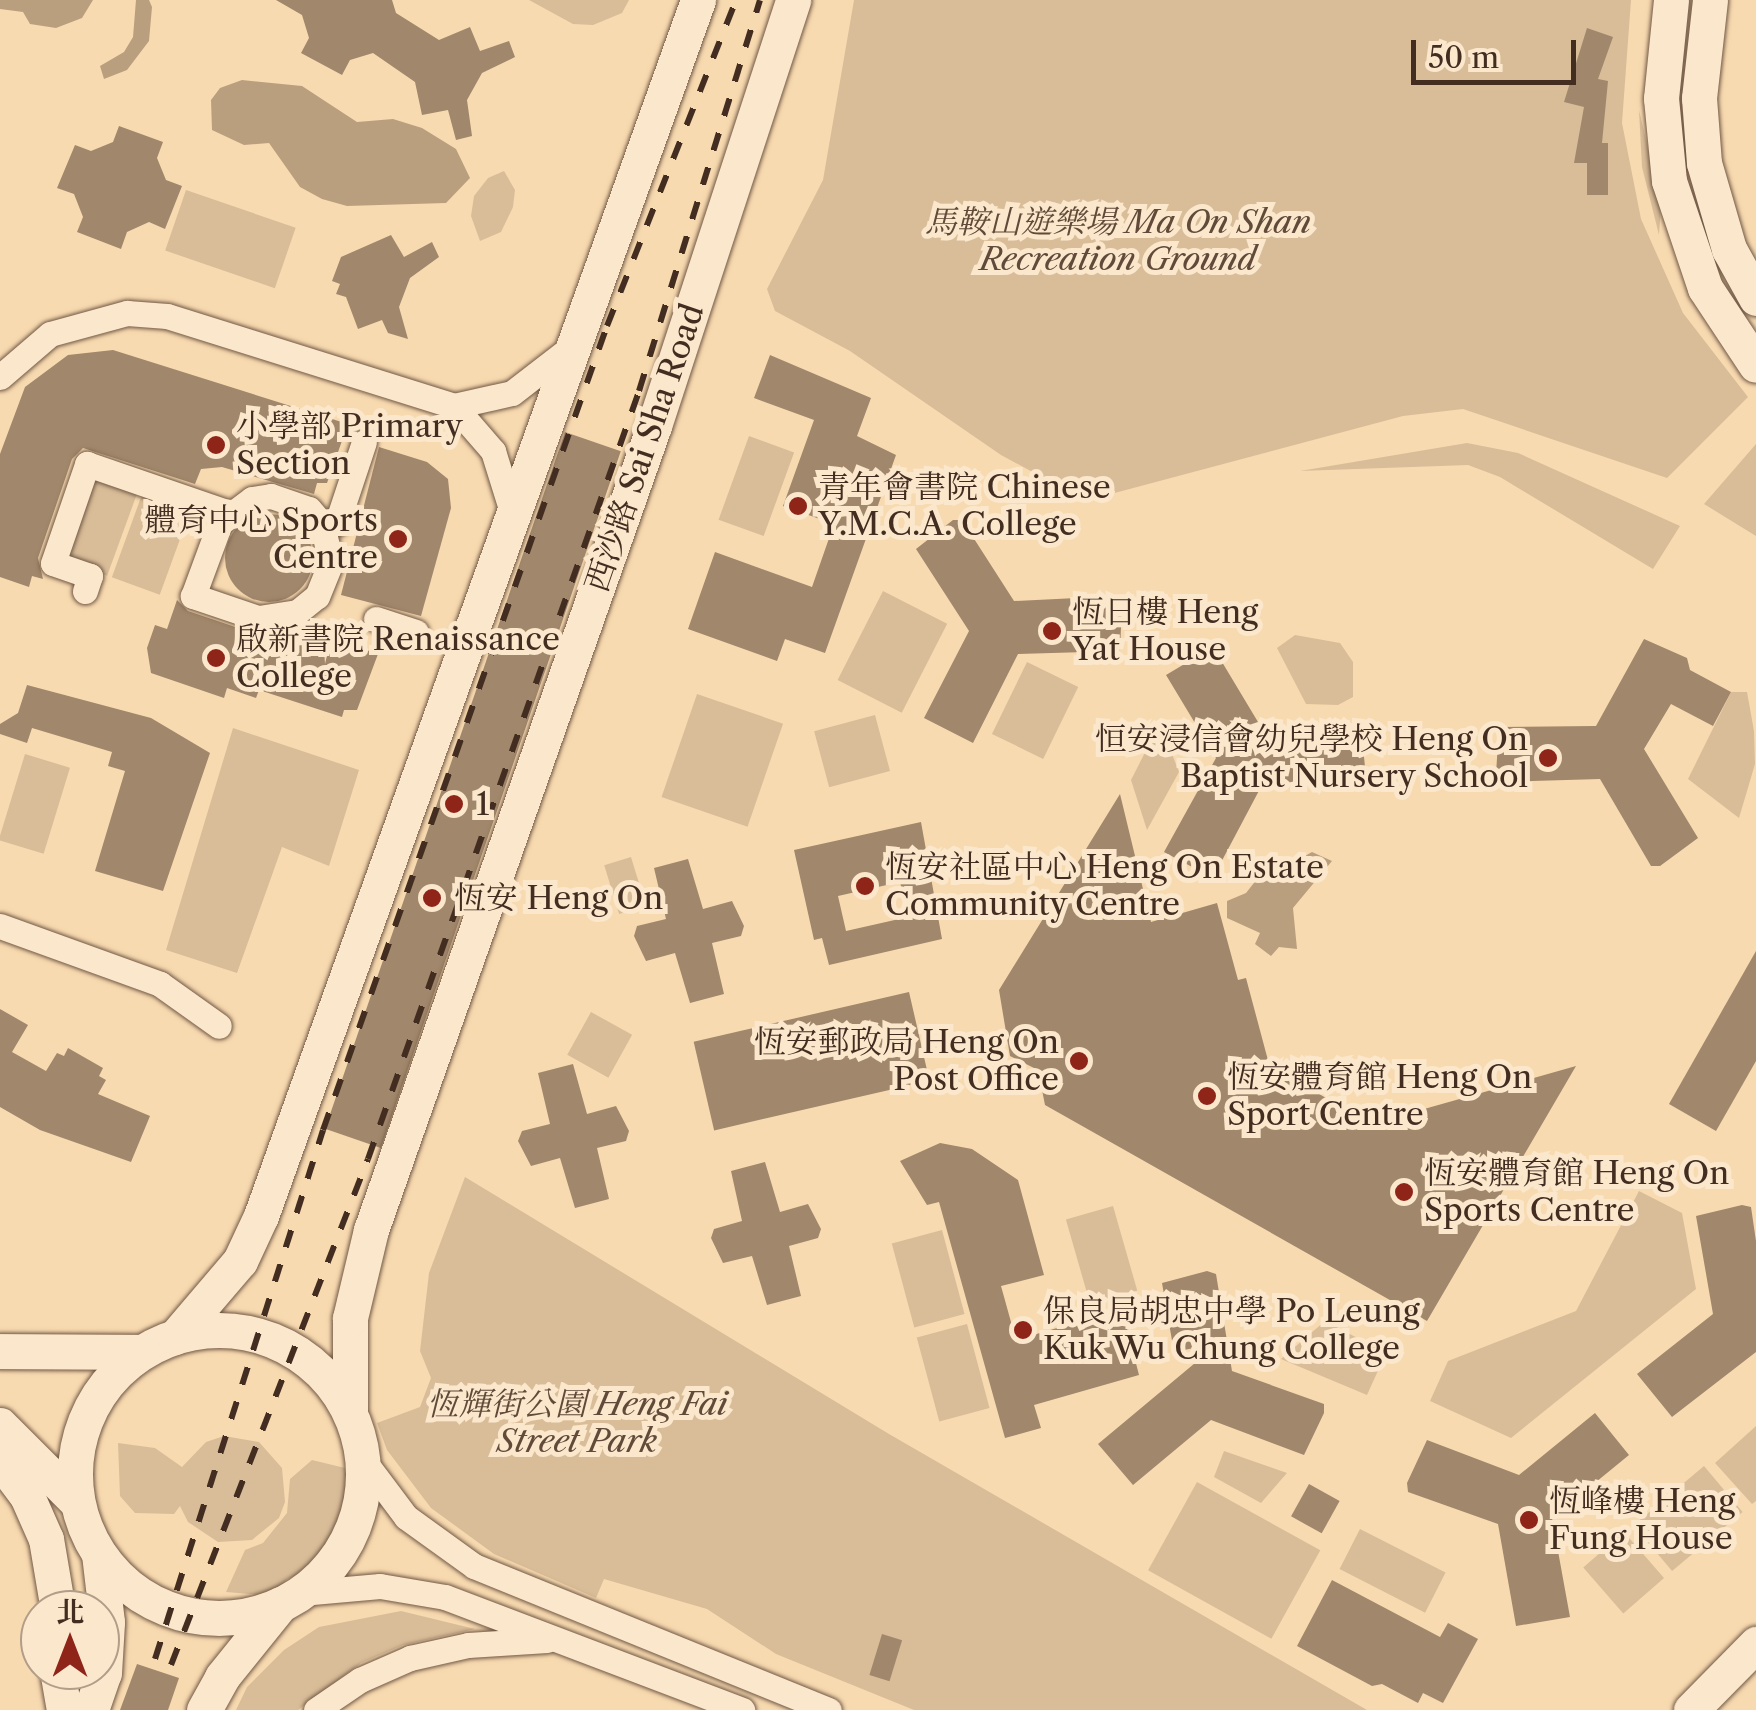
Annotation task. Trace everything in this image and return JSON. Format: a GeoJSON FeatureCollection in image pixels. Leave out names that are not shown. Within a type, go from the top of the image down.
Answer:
{"type":"FeatureCollection","features":[{"type":"Feature","properties":{"kind":"main road"},"geometry":{"type":"LineString","coordinates":[[174,1337],[240,1261],[262,1216],[698,0]]}},
{"type":"Feature","properties":{"kind":"main road","name":"西沙路 Sai Sha Road"},"geometry":{"type":"LineString","coordinates":[[350,1410],[350,1318],[371,1230],[793,0]]}},
{"type":"Feature","properties":{"kind":"main road"},"geometry":{"type":"LineString","coordinates":[[1671,0],[1661,98],[1669,181],[1705,288],[1756,365]]}},
{"type":"Feature","properties":{"kind":"main road"},"geometry":{"type":"LineString","coordinates":[[1710,0],[1699,98],[1704,163],[1730,249],[1756,298]]}},
{"type":"Feature","properties":{"kind":"main road"},"geometry":{"type":"LineString","coordinates":[[76,1502],[76,1459],[86,1417],[119,1370],[142,1352],[174,1337],[217,1330],[260,1336],[320,1372],[350,1410],[364,1461],[351,1534],[222,1676],[204,1710]]}},
{"type":"Feature","properties":{"kind":"main road"},"geometry":{"type":"LineString","coordinates":[[0,1352],[142,1352]]}},
{"type":"Feature","properties":{"kind":"main road"},"geometry":{"type":"LineString","coordinates":[[0,1425],[76,1502],[98,1554],[108,1622],[104,1673],[91,1710]]}},
{"type":"Feature","properties":{"kind":"main road"},"geometry":{"type":"LineString","coordinates":[[0,1460],[27,1496],[46,1538],[55,1590]]}},
{"type":"Feature","properties":{"kind":"main road"},"geometry":{"type":"LineString","coordinates":[[98,1554],[139,1595],[184,1614],[234,1618],[291,1599]]}},
{"type":"Feature","properties":{"kind":"main road"},"geometry":{"type":"LineString","coordinates":[[1691,1710],[1756,1644]]}},
{"type":"Feature","properties":{"kind":"street"},"geometry":{"type":"LineString","coordinates":[[0,377],[50,334],[127,313],[167,316],[454,406],[512,393],[573,345]]}},
{"type":"Feature","properties":{"kind":"street"},"geometry":{"type":"LineString","coordinates":[[454,406],[493,452],[512,512]]}},
{"type":"Feature","properties":{"kind":"street"},"geometry":{"type":"LineString","coordinates":[[337,523],[364,442]]}},
{"type":"Feature","properties":{"kind":"street"},"geometry":{"type":"LineString","coordinates":[[85,591],[90,576],[53,563],[87,464],[229,512],[271,496],[309,509],[322,524],[331,562],[324,586],[308,605],[258,618],[193,596],[229,512]]}},
{"type":"Feature","properties":{"kind":"street"},"geometry":{"type":"LineString","coordinates":[[376,619],[416,632]]}},
{"type":"Feature","properties":{"kind":"street"},"geometry":{"type":"LineString","coordinates":[[0,926],[160,984],[219,1026]]}},
{"type":"Feature","properties":{"kind":"street"},"geometry":{"type":"LineString","coordinates":[[364,1461],[406,1517],[474,1566],[829,1710]]}},
{"type":"Feature","properties":{"kind":"street"},"geometry":{"type":"LineString","coordinates":[[291,1599],[411,1588],[562,1640],[742,1710]]}},
{"type":"Feature","properties":{"kind":"street"},"geometry":{"type":"LineString","coordinates":[[316,1710],[360,1680],[410,1658],[501,1641],[562,1640]]}},
{"type":"Feature","properties":{"kind":"green space"},"geometry":{"type":"Polygon","coordinates":[[[529,0],[629,0],[622,13],[593,25],[573,24],[529,0]]]}},
{"type":"Feature","properties":{"kind":"green space","name":"馬鞍山遊樂場 Ma On Shan Recreation Ground"},"geometry":{"type":"Polygon","coordinates":[[[854,0],[1631,0],[1622,123],[1641,219],[1683,313],[1748,397],[1667,478],[1463,409],[1403,416],[1107,495],[1075,495],[1001,455],[850,351],[775,311],[767,289],[823,180],[854,0]]]}},
{"type":"Feature","properties":{"kind":"green space"},"geometry":{"type":"Polygon","coordinates":[[[1639,110],[1661,204],[1659,235],[1642,167],[1639,110]]]}},
{"type":"Feature","properties":{"kind":"green space"},"geometry":{"type":"Polygon","coordinates":[[[504,171],[515,190],[513,207],[501,232],[480,241],[471,216],[474,196],[488,178],[504,171]]]}},
{"type":"Feature","properties":{"kind":"green space"},"geometry":{"type":"Polygon","coordinates":[[[186,190],[296,228],[275,288],[165,251],[186,190]]]}},
{"type":"Feature","properties":{"kind":"green space"},"geometry":{"type":"Polygon","coordinates":[[[749,436],[794,452],[764,536],[719,520],[749,436]]]}},
{"type":"Feature","properties":{"kind":"green space"},"geometry":{"type":"Polygon","coordinates":[[[1467,443],[1518,453],[1680,526],[1653,569],[1500,477],[1468,465],[1300,471],[1467,443]]]}},
{"type":"Feature","properties":{"kind":"green space"},"geometry":{"type":"Polygon","coordinates":[[[1756,444],[1756,536],[1704,504],[1756,444]]]}},
{"type":"Feature","properties":{"kind":"green space"},"geometry":{"type":"Polygon","coordinates":[[[91,471],[139,488],[107,576],[59,558],[91,471]]]}},
{"type":"Feature","properties":{"kind":"green space"},"geometry":{"type":"Polygon","coordinates":[[[144,489],[192,506],[160,595],[112,577],[144,489]]]}},
{"type":"Feature","properties":{"kind":"green space"},"geometry":{"type":"Polygon","coordinates":[[[883,591],[947,624],[902,713],[838,680],[883,591]]]}},
{"type":"Feature","properties":{"kind":"green space"},"geometry":{"type":"Polygon","coordinates":[[[1295,635],[1340,643],[1353,662],[1353,697],[1338,705],[1306,704],[1277,648],[1295,635]]]}},
{"type":"Feature","properties":{"kind":"green space"},"geometry":{"type":"Polygon","coordinates":[[[1027,662],[1078,687],[1043,759],[992,734],[1027,662]]]}},
{"type":"Feature","properties":{"kind":"green space"},"geometry":{"type":"Polygon","coordinates":[[[1731,692],[1747,692],[1754,731],[1755,764],[1739,818],[1688,779],[1731,692]]]}},
{"type":"Feature","properties":{"kind":"green space"},"geometry":{"type":"Polygon","coordinates":[[[697,694],[783,724],[748,827],[662,797],[697,694]]]}},
{"type":"Feature","properties":{"kind":"green space"},"geometry":{"type":"Polygon","coordinates":[[[875,715],[890,771],[829,787],[814,731],[875,715]]]}},
{"type":"Feature","properties":{"kind":"green space"},"geometry":{"type":"Polygon","coordinates":[[[1160,723],[1179,772],[1147,830],[1131,780],[1160,723]]]}},
{"type":"Feature","properties":{"kind":"green space"},"geometry":{"type":"Polygon","coordinates":[[[233,728],[359,770],[329,866],[282,847],[237,973],[166,950],[233,728]]]}},
{"type":"Feature","properties":{"kind":"green space"},"geometry":{"type":"Polygon","coordinates":[[[25,754],[70,768],[44,854],[0,840],[25,754]]]}},
{"type":"Feature","properties":{"kind":"green space"},"geometry":{"type":"Polygon","coordinates":[[[631,857],[646,906],[619,914],[604,865],[631,857]]]}},
{"type":"Feature","properties":{"kind":"green space"},"geometry":{"type":"Polygon","coordinates":[[[591,1012],[632,1035],[608,1078],[567,1055],[591,1012]]]}},
{"type":"Feature","properties":{"kind":"green space","name":"恆輝街公園 Heng Fai Street Park"},"geometry":{"type":"Polygon","coordinates":[[[465,1177],[889,1434],[1367,1710],[914,1710],[776,1654],[707,1609],[604,1579],[596,1598],[494,1554],[431,1508],[387,1450],[377,1423],[420,1407],[431,1378],[420,1351],[429,1273],[465,1177]]]}},
{"type":"Feature","properties":{"kind":"green space"},"geometry":{"type":"Polygon","coordinates":[[[1639,1191],[1682,1213],[1696,1289],[1511,1438],[1430,1401],[1448,1361],[1576,1311],[1639,1191]]]}},
{"type":"Feature","properties":{"kind":"green space"},"geometry":{"type":"Polygon","coordinates":[[[1113,1206],[1137,1291],[1090,1304],[1066,1220],[1113,1206]]]}},
{"type":"Feature","properties":{"kind":"green space"},"geometry":{"type":"Polygon","coordinates":[[[942,1230],[965,1314],[914,1327],[892,1243],[942,1230]]]}},
{"type":"Feature","properties":{"kind":"green space"},"geometry":{"type":"Polygon","coordinates":[[[1325,1321],[1386,1353],[1367,1395],[1281,1359],[1325,1321]]]}},
{"type":"Feature","properties":{"kind":"green space"},"geometry":{"type":"Polygon","coordinates":[[[967,1324],[990,1408],[939,1421],[917,1337],[967,1324]]]}},
{"type":"Feature","properties":{"kind":"green space"},"geometry":{"type":"Polygon","coordinates":[[[1756,1426],[1756,1501],[1752,1504],[1715,1463],[1756,1426]]]}},
{"type":"Feature","properties":{"kind":"green space"},"geometry":{"type":"Polygon","coordinates":[[[224,1436],[259,1442],[282,1468],[285,1502],[279,1518],[252,1540],[218,1542],[188,1522],[180,1506],[174,1514],[135,1513],[120,1496],[118,1443],[155,1448],[182,1467],[206,1442],[224,1436]]]}},
{"type":"Feature","properties":{"kind":"green space"},"geometry":{"type":"Polygon","coordinates":[[[1224,1451],[1287,1473],[1261,1503],[1214,1477],[1224,1451]]]}},
{"type":"Feature","properties":{"kind":"green space"},"geometry":{"type":"Polygon","coordinates":[[[312,1460],[345,1468],[350,1489],[320,1566],[287,1579],[273,1596],[226,1592],[245,1550],[263,1543],[287,1513],[290,1479],[312,1460]]]}},
{"type":"Feature","properties":{"kind":"green space"},"geometry":{"type":"Polygon","coordinates":[[[1704,1466],[1743,1512],[1672,1571],[1634,1525],[1704,1466]]]}},
{"type":"Feature","properties":{"kind":"green space"},"geometry":{"type":"Polygon","coordinates":[[[1197,1482],[1320,1550],[1271,1639],[1148,1570],[1197,1482]]]}},
{"type":"Feature","properties":{"kind":"green space"},"geometry":{"type":"Polygon","coordinates":[[[1360,1529],[1446,1573],[1425,1613],[1340,1569],[1360,1529]]]}},
{"type":"Feature","properties":{"kind":"green space"},"geometry":{"type":"Polygon","coordinates":[[[1624,1532],[1664,1578],[1623,1613],[1583,1567],[1624,1532]]]}},
{"type":"Feature","properties":{"kind":"green space"},"geometry":{"type":"Polygon","coordinates":[[[401,1611],[475,1629],[403,1645],[361,1663],[298,1710],[236,1710],[247,1687],[284,1650],[319,1627],[401,1611]]]}},
{"type":"Feature","properties":{"kind":"shaded area"},"geometry":{"type":"Polygon","coordinates":[[[0,0],[93,0],[82,18],[56,28],[30,24],[23,12],[0,9],[0,0]]]}},
{"type":"Feature","properties":{"kind":"shaded area"},"geometry":{"type":"Polygon","coordinates":[[[136,0],[149,0],[152,7],[149,41],[127,70],[104,79],[100,66],[124,52],[133,37],[136,0]]]}},
{"type":"Feature","properties":{"kind":"shaded area"},"geometry":{"type":"Polygon","coordinates":[[[242,80],[302,86],[357,122],[393,119],[422,128],[456,149],[470,178],[446,203],[347,206],[322,199],[300,187],[269,143],[244,145],[212,130],[211,100],[220,88],[242,80]]]}},
{"type":"Feature","properties":{"kind":"shaded area"},"geometry":{"type":"Polygon","coordinates":[[[1312,852],[1332,861],[1293,908],[1297,949],[1279,947],[1271,956],[1255,944],[1260,933],[1227,918],[1227,901],[1246,893],[1272,860],[1298,860],[1312,852]]]}},
{"type":"Feature","properties":{"kind":"building"},"geometry":{"type":"Polygon","coordinates":[[[276,0],[392,0],[396,13],[439,40],[470,27],[480,51],[509,41],[515,57],[482,73],[467,100],[472,136],[456,140],[448,110],[422,115],[415,82],[373,53],[350,60],[342,75],[301,53],[309,38],[302,15],[276,0]]]}},
{"type":"Feature","properties":{"kind":"building"},"geometry":{"type":"Polygon","coordinates":[[[1587,28],[1613,37],[1598,79],[1608,81],[1602,143],[1608,143],[1608,195],[1587,195],[1587,163],[1574,163],[1584,107],[1564,102],[1587,28]]]}},
{"type":"Feature","properties":{"kind":"building"},"geometry":{"type":"Polygon","coordinates":[[[119,126],[163,142],[157,158],[166,180],[182,186],[165,229],[149,222],[127,232],[121,249],[77,232],[83,217],[74,194],[57,188],[75,145],[91,151],[113,142],[119,126]]]}},
{"type":"Feature","properties":{"kind":"building"},"geometry":{"type":"Polygon","coordinates":[[[391,235],[404,257],[432,242],[439,257],[410,278],[399,307],[408,339],[388,333],[382,320],[358,329],[346,297],[336,294],[340,284],[332,281],[341,257],[391,235]]]}},
{"type":"Feature","properties":{"kind":"building"},"geometry":{"type":"Polygon","coordinates":[[[113,350],[348,424],[327,483],[317,483],[314,494],[222,467],[201,469],[195,484],[83,448],[72,459],[38,558],[43,579],[32,576],[29,587],[0,577],[0,454],[25,387],[68,355],[113,350]]]}},
{"type":"Feature","properties":{"kind":"building"},"geometry":{"type":"Polygon","coordinates":[[[770,355],[871,398],[857,436],[896,455],[825,653],[785,639],[777,661],[688,629],[715,552],[812,587],[834,524],[783,506],[814,420],[754,398],[770,355]]]}},
{"type":"Feature","properties":{"kind":"building","name":"恆安 Heng On"},"geometry":{"type":"Polygon","coordinates":[[[565,432],[621,451],[381,1148],[325,1129],[565,432]]]}},
{"type":"Feature","properties":{"kind":"building","name":"體育中心 Sports Centre"},"geometry":{"type":"Polygon","coordinates":[[[379,447],[427,462],[448,479],[451,508],[421,616],[341,595],[379,447]]]}},
{"type":"Feature","properties":{"kind":"building"},"geometry":{"type":"Polygon","coordinates":[[[269,514],[300,527],[313,558],[300,589],[269,602],[238,589],[225,558],[238,527],[269,514]]]}},
{"type":"Feature","properties":{"kind":"building","name":"恆日樓 Heng Yat House"},"geometry":{"type":"Polygon","coordinates":[[[953,520],[962,520],[1014,601],[1117,596],[1122,604],[1120,651],[1018,654],[973,743],[924,718],[969,631],[916,549],[953,520]]]}},
{"type":"Feature","properties":{"kind":"building"},"geometry":{"type":"Polygon","coordinates":[[[177,600],[188,611],[253,633],[301,628],[323,635],[325,664],[331,638],[378,654],[357,710],[344,710],[342,717],[259,690],[256,698],[227,688],[224,698],[151,673],[147,648],[155,625],[167,629],[177,600]]]}},
{"type":"Feature","properties":{"kind":"building"},"geometry":{"type":"Polygon","coordinates":[[[1644,639],[1687,658],[1690,670],[1731,692],[1713,726],[1671,704],[1644,749],[1698,838],[1660,866],[1651,866],[1600,779],[1500,782],[1496,774],[1499,727],[1596,726],[1644,639]]]}},
{"type":"Feature","properties":{"kind":"building"},"geometry":{"type":"Polygon","coordinates":[[[1213,647],[1264,732],[1361,729],[1366,776],[1362,784],[1262,785],[1217,870],[1206,862],[1209,876],[1164,852],[1216,758],[1166,675],[1213,647]]]}},
{"type":"Feature","properties":{"kind":"building"},"geometry":{"type":"Polygon","coordinates":[[[27,685],[151,718],[210,753],[163,891],[95,871],[125,771],[108,766],[112,752],[32,728],[27,743],[0,734],[0,724],[18,713],[27,685]]]}},
{"type":"Feature","properties":{"kind":"building","name":"恆安體育館 Heng On Sport Centre"},"geometry":{"type":"Polygon","coordinates":[[[1120,794],[1151,922],[1217,903],[1238,980],[1246,978],[1269,1064],[1361,1119],[1371,1124],[1576,1066],[1427,1321],[1045,1105],[1038,1070],[1010,1056],[999,990],[1120,794]]]}},
{"type":"Feature","properties":{"kind":"building"},"geometry":{"type":"Polygon","coordinates":[[[921,822],[942,939],[829,965],[822,938],[814,940],[794,850],[921,822]],[[900,882],[838,896],[846,931],[908,917],[900,882]]]}},
{"type":"Feature","properties":{"kind":"building"},"geometry":{"type":"Polygon","coordinates":[[[688,859],[703,909],[732,901],[744,926],[741,936],[712,943],[724,994],[690,1003],[675,953],[646,961],[634,936],[637,926],[666,919],[654,868],[688,859]]]}},
{"type":"Feature","properties":{"kind":"building"},"geometry":{"type":"Polygon","coordinates":[[[1756,951],[1756,1061],[1716,1131],[1669,1104],[1756,951]]]}},
{"type":"Feature","properties":{"kind":"building"},"geometry":{"type":"Polygon","coordinates":[[[909,992],[929,1081],[714,1130],[694,1042],[909,992]]]}},
{"type":"Feature","properties":{"kind":"building"},"geometry":{"type":"Polygon","coordinates":[[[0,1009],[28,1025],[12,1052],[46,1071],[57,1053],[64,1056],[68,1048],[103,1068],[99,1076],[106,1080],[98,1094],[150,1116],[131,1162],[40,1130],[0,1107],[0,1009]]]}},
{"type":"Feature","properties":{"kind":"building"},"geometry":{"type":"Polygon","coordinates":[[[573,1064],[587,1114],[616,1106],[629,1131],[626,1141],[597,1148],[609,1199],[575,1208],[560,1158],[531,1166],[518,1141],[522,1131],[550,1124],[538,1073],[573,1064]]]}},
{"type":"Feature","properties":{"kind":"building"},"geometry":{"type":"Polygon","coordinates":[[[940,1143],[972,1149],[1018,1180],[1044,1275],[1001,1286],[1016,1340],[1122,1309],[1139,1375],[1034,1405],[1041,1428],[1005,1438],[939,1202],[927,1205],[900,1161],[940,1143]]]}},
{"type":"Feature","properties":{"kind":"building"},"geometry":{"type":"Polygon","coordinates":[[[765,1162],[780,1212],[808,1204],[821,1229],[818,1238],[789,1246],[801,1296],[767,1305],[752,1256],[723,1263],[711,1238],[714,1229],[742,1221],[731,1171],[765,1162]]]}},
{"type":"Feature","properties":{"kind":"building"},"geometry":{"type":"Polygon","coordinates":[[[1742,1205],[1751,1207],[1756,1241],[1756,1352],[1672,1417],[1637,1374],[1713,1314],[1696,1216],[1742,1205]]]}},
{"type":"Feature","properties":{"kind":"building"},"geometry":{"type":"Polygon","coordinates":[[[1207,1271],[1216,1274],[1232,1371],[1324,1404],[1324,1413],[1304,1455],[1211,1420],[1133,1485],[1098,1444],[1219,1343],[1174,1352],[1162,1283],[1207,1271]]]}},
{"type":"Feature","properties":{"kind":"building","name":"恆峰樓 Heng Fung House"},"geometry":{"type":"Polygon","coordinates":[[[1595,1413],[1629,1455],[1552,1518],[1570,1617],[1516,1626],[1498,1524],[1408,1492],[1407,1483],[1427,1440],[1519,1475],[1595,1413]]]}},
{"type":"Feature","properties":{"kind":"building"},"geometry":{"type":"Polygon","coordinates":[[[1309,1484],[1340,1501],[1322,1533],[1291,1516],[1309,1484]]]}},
{"type":"Feature","properties":{"kind":"building"},"geometry":{"type":"Polygon","coordinates":[[[1332,1580],[1440,1637],[1448,1623],[1478,1639],[1443,1703],[1423,1693],[1418,1703],[1382,1684],[1372,1686],[1297,1646],[1332,1580]]]}},
{"type":"Feature","properties":{"kind":"building"},"geometry":{"type":"Polygon","coordinates":[[[882,1634],[902,1640],[890,1681],[869,1675],[882,1634]]]}},
{"type":"Feature","properties":{"kind":"building"},"geometry":{"type":"Polygon","coordinates":[[[137,1664],[179,1678],[168,1710],[120,1710],[137,1664]]]}},
{"type":"Feature","properties":{"kind":"railway"},"geometry":{"type":"LineString","coordinates":[[155,1659],[323,1130],[607,326],[736,0]]}},
{"type":"Feature","properties":{"kind":"railway"},"geometry":{"type":"LineString","coordinates":[[171,1665],[368,1159],[639,391],[760,0]]}},
{"type":"Feature","properties":{"kind":"place","name":"小學部 Primary Section"},"geometry":{"type":"Point","coordinates":[216,445]}},
{"type":"Feature","properties":{"kind":"place","name":"青年會書院 Chinese Y.M.C.A. College"},"geometry":{"type":"Point","coordinates":[798,506]}},
{"type":"Feature","properties":{"kind":"place","name":"體育中心 Sports Centre"},"geometry":{"type":"Point","coordinates":[398,539]}},
{"type":"Feature","properties":{"kind":"place","name":"恆日樓 Heng Yat House"},"geometry":{"type":"Point","coordinates":[1052,631]}},
{"type":"Feature","properties":{"kind":"place","name":"啟新書院 Renaissance College"},"geometry":{"type":"Point","coordinates":[216,658]}},
{"type":"Feature","properties":{"kind":"place","name":"恒安浸信會幼兒學校 Heng On Baptist Nursery School"},"geometry":{"type":"Point","coordinates":[1548,758]}},
{"type":"Feature","properties":{"kind":"place","name":"1"},"geometry":{"type":"Point","coordinates":[454,804]}},
{"type":"Feature","properties":{"kind":"place","name":"恆安社區中心 Heng On Estate Community Centre"},"geometry":{"type":"Point","coordinates":[865,886]}},
{"type":"Feature","properties":{"kind":"place","name":"恆安 Heng On"},"geometry":{"type":"Point","coordinates":[432,898]}},
{"type":"Feature","properties":{"kind":"place","name":"恆安郵政局 Heng On Post Office"},"geometry":{"type":"Point","coordinates":[1079,1061]}},
{"type":"Feature","properties":{"kind":"place","name":"恆安體育館 Heng On Sport Centre"},"geometry":{"type":"Point","coordinates":[1207,1096]}},
{"type":"Feature","properties":{"kind":"place","name":"恆安體育館 Heng On Sports Centre"},"geometry":{"type":"Point","coordinates":[1404,1192]}},
{"type":"Feature","properties":{"kind":"place","name":"保良局胡忠中學 Po Leung Kuk Wu Chung College"},"geometry":{"type":"Point","coordinates":[1023,1330]}},
{"type":"Feature","properties":{"kind":"place","name":"恆峰樓 Heng Fung House"},"geometry":{"type":"Point","coordinates":[1529,1520]}}]}
